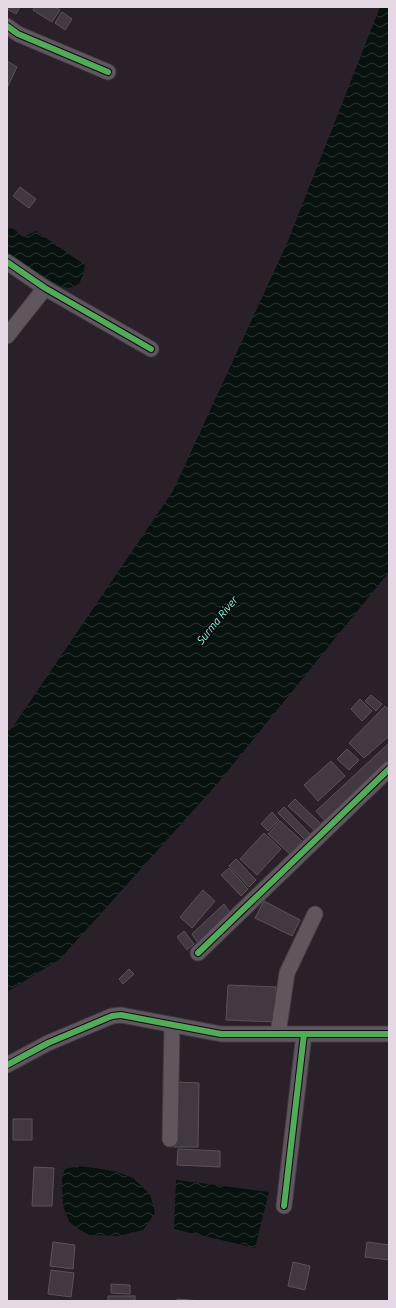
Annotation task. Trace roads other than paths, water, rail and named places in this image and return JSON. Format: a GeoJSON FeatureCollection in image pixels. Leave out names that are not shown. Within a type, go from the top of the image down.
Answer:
{"type":"FeatureCollection","features":[{"type":"Feature","properties":{"kind":"street"},"geometry":{"type":"LineString","coordinates":[[7,26],[18,34],[108,72]]}},
{"type":"Feature","properties":{"kind":"street"},"geometry":{"type":"LineString","coordinates":[[7,262],[45,288],[151,349]]}},
{"type":"Feature","properties":{"kind":"street"},"geometry":{"type":"LineString","coordinates":[[7,336],[45,288]]}},
{"type":"Feature","properties":{"kind":"street"},"geometry":{"type":"LineString","coordinates":[[198,953],[389,769]]}},
{"type":"Feature","properties":{"kind":"street"},"geometry":{"type":"LineString","coordinates":[[278,1034],[288,973],[316,914]]}},
{"type":"Feature","properties":{"kind":"street"},"geometry":{"type":"LineString","coordinates":[[7,1065],[48,1043],[112,1016],[121,1016],[221,1034],[389,1034]]}},
{"type":"Feature","properties":{"kind":"street"},"geometry":{"type":"LineString","coordinates":[[170,1139],[172,1026]]}},
{"type":"Feature","properties":{"kind":"street"},"geometry":{"type":"LineString","coordinates":[[284,1206],[304,1034]]}},
{"type":"Feature","properties":{"kind":"water","name":"Surma River"},"geometry":{"type":"Polygon","coordinates":[[[380,7],[389,7],[389,572],[218,783],[60,959],[7,992],[7,732],[12,728],[173,491],[288,241],[380,7]]]}},
{"type":"Feature","properties":{"kind":"water"},"geometry":{"type":"Polygon","coordinates":[[[7,228],[14,229],[23,237],[36,231],[85,265],[79,284],[70,288],[62,287],[29,268],[7,252],[7,228]]]}},
{"type":"Feature","properties":{"kind":"water"},"geometry":{"type":"Polygon","coordinates":[[[78,1166],[118,1172],[133,1178],[150,1194],[155,1213],[143,1230],[119,1236],[89,1235],[70,1224],[63,1206],[62,1178],[65,1169],[78,1166]]]}},
{"type":"Feature","properties":{"kind":"water"},"geometry":{"type":"Polygon","coordinates":[[[176,1180],[269,1192],[255,1248],[174,1229],[176,1180]]]}}]}
